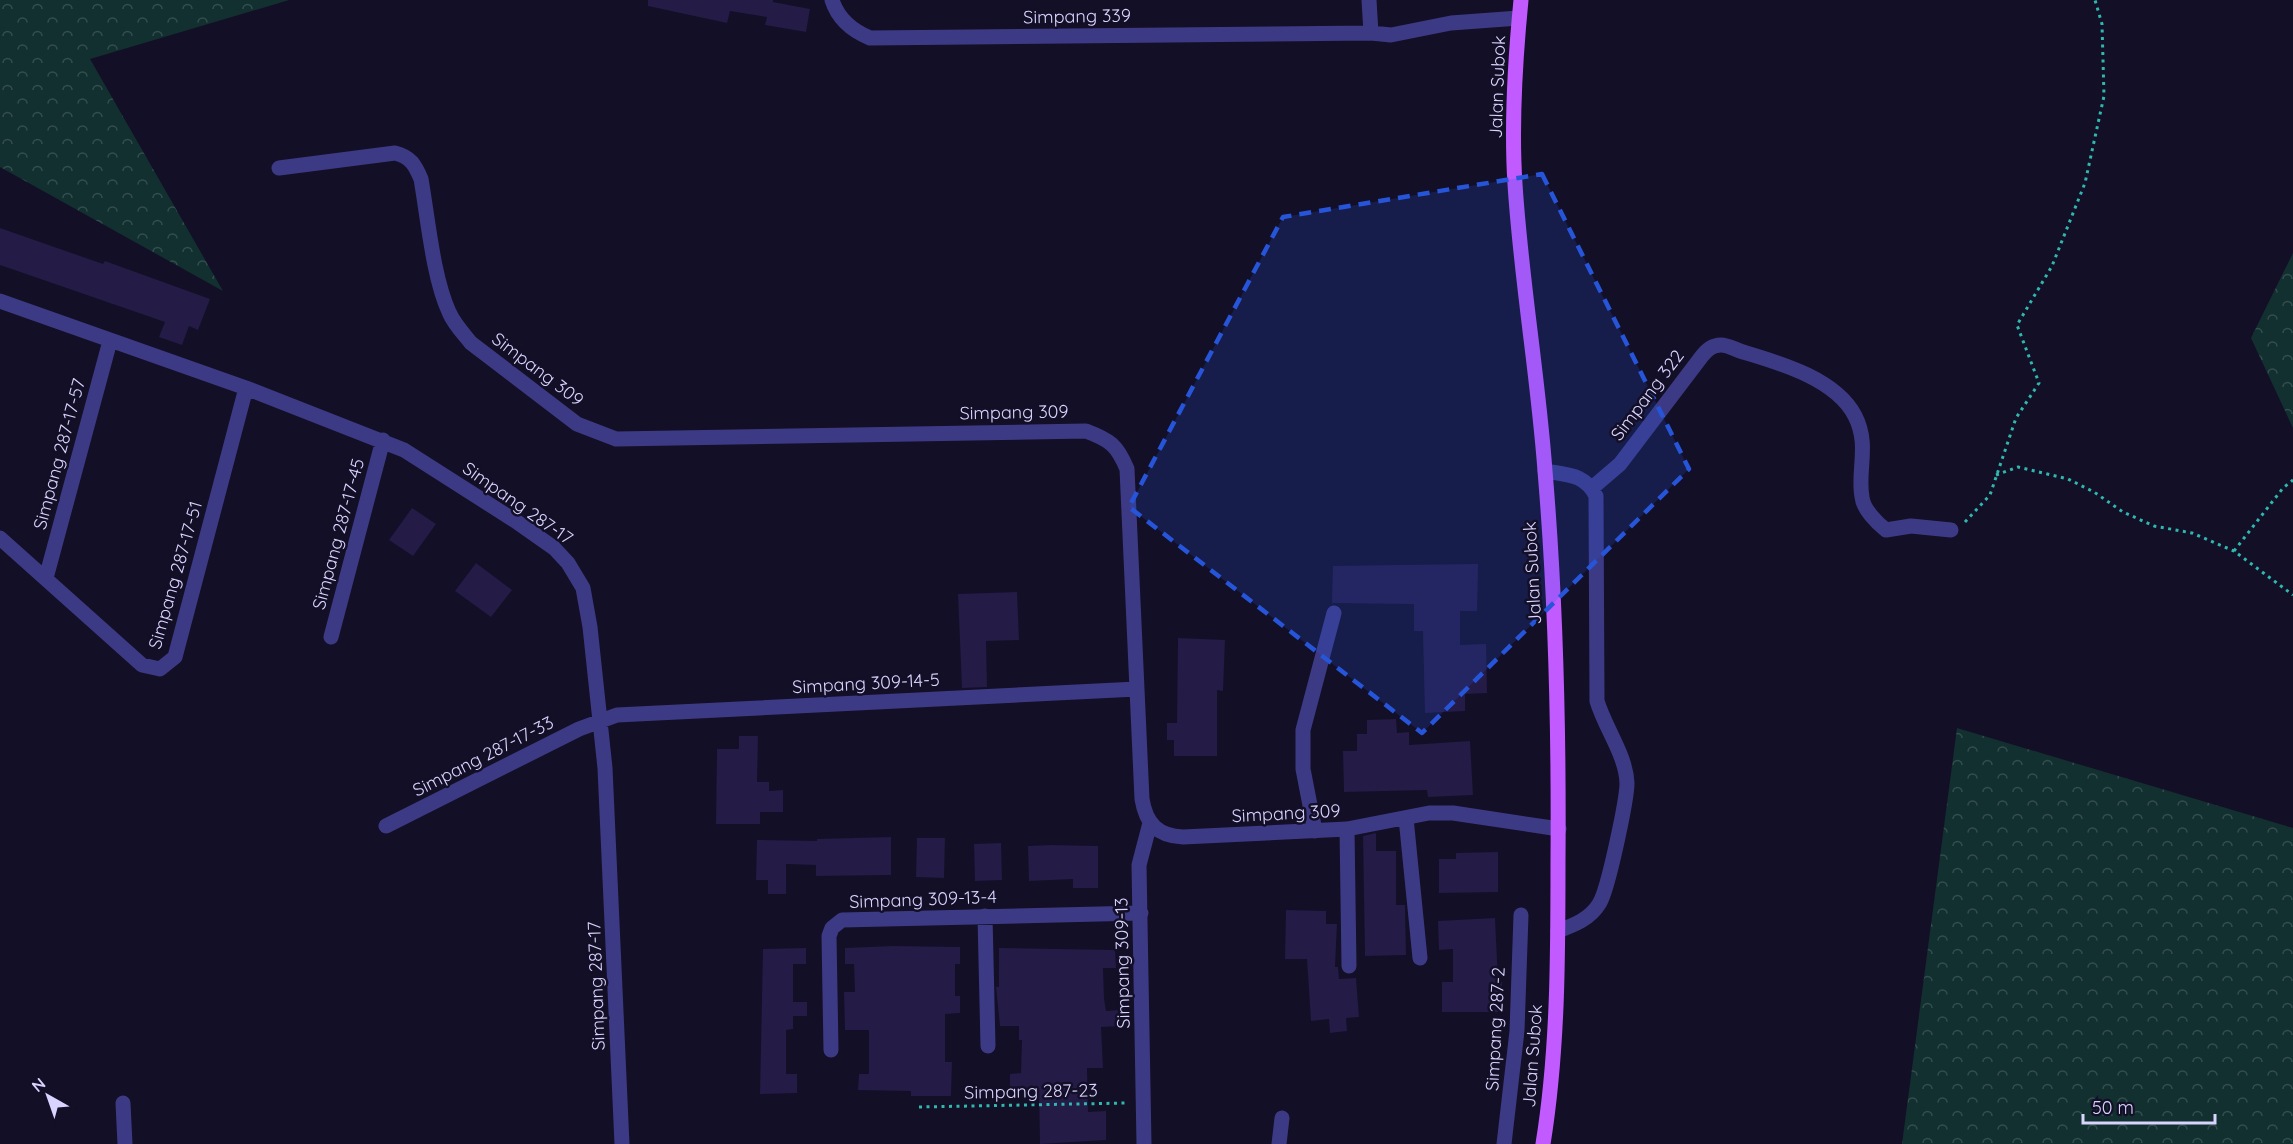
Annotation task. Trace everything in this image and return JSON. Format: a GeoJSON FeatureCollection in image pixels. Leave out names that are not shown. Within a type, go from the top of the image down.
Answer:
{"type":"FeatureCollection","features":[{"type":"Feature","properties":{"kind":"main road","name":"Jalan Subok"},"geometry":{"type":"LineString","coordinates":[[1521,0],[1515,85],[1515,181],[1545,471],[1554,598],[1559,829],[1554,1052],[1543,1144]]}},
{"type":"Feature","properties":{"kind":"street","name":"Simpang 339"},"geometry":{"type":"LineString","coordinates":[[832,0],[843,19],[857,32],[870,38],[1371,33],[1391,35],[1469,21],[1519,18]]}},
{"type":"Feature","properties":{"kind":"street"},"geometry":{"type":"LineString","coordinates":[[1369,0],[1371,33]]}},
{"type":"Feature","properties":{"kind":"street","name":"Simpang 309"},"geometry":{"type":"LineString","coordinates":[[279,168],[395,153],[406,156],[416,165],[421,179],[441,291],[449,313],[458,327],[471,343],[577,424],[596,433],[616,439],[1086,430],[1106,438],[1120,451],[1127,469],[1142,800],[1149,824],[1159,832],[1183,837],[1347,829],[1429,813],[1453,813],[1559,829]]}},
{"type":"Feature","properties":{"kind":"street","name":"Simpang 287-17"},"geometry":{"type":"LineString","coordinates":[[0,301],[246,388],[383,440],[434,468],[517,522],[554,548],[568,563],[583,588],[590,627],[598,721],[605,768],[621,1144]]}},
{"type":"Feature","properties":{"kind":"street","name":"Simpang 287-17-57"},"geometry":{"type":"LineString","coordinates":[[46,578],[110,341]]}},
{"type":"Feature","properties":{"kind":"street","name":"Simpang 322"},"geometry":{"type":"LineString","coordinates":[[1592,488],[1620,464],[1702,356],[1711,347],[1721,345],[1775,362],[1809,377],[1833,391],[1854,414],[1861,432],[1862,498],[1873,517],[1886,530],[1911,525],[1951,530]]}},
{"type":"Feature","properties":{"kind":"street","name":"Simpang 287-17-51"},"geometry":{"type":"LineString","coordinates":[[0,538],[142,665],[160,669],[168,665],[175,657],[246,388]]}},
{"type":"Feature","properties":{"kind":"street","name":"Simpang 287-17-45"},"geometry":{"type":"LineString","coordinates":[[331,637],[383,440]]}},
{"type":"Feature","properties":{"kind":"street"},"geometry":{"type":"LineString","coordinates":[[1545,471],[1580,477],[1592,488],[1596,496],[1597,701],[1602,719],[1623,761],[1627,783],[1606,892],[1590,915],[1558,931]]}},
{"type":"Feature","properties":{"kind":"street"},"geometry":{"type":"LineString","coordinates":[[1315,831],[1303,769],[1303,730],[1334,613]]}},
{"type":"Feature","properties":{"kind":"street","name":"Simpang 309-14-5"},"geometry":{"type":"LineString","coordinates":[[598,721],[616,715],[1137,689]]}},
{"type":"Feature","properties":{"kind":"street","name":"Simpang 287-17-33"},"geometry":{"type":"LineString","coordinates":[[386,826],[598,721]]}},
{"type":"Feature","properties":{"kind":"street"},"geometry":{"type":"LineString","coordinates":[[1406,818],[1420,958]]}},
{"type":"Feature","properties":{"kind":"street","name":"Simpang 309-13"},"geometry":{"type":"LineString","coordinates":[[1144,1144],[1139,865],[1149,824]]}},
{"type":"Feature","properties":{"kind":"street"},"geometry":{"type":"LineString","coordinates":[[1347,829],[1349,966]]}},
{"type":"Feature","properties":{"kind":"street","name":"Simpang 309-13-4"},"geometry":{"type":"LineString","coordinates":[[831,1050],[829,936],[837,924],[849,918],[1141,913]]}},
{"type":"Feature","properties":{"kind":"street","name":"Simpang 287-2"},"geometry":{"type":"LineString","coordinates":[[1504,1144],[1517,1031],[1521,915]]}},
{"type":"Feature","properties":{"kind":"street"},"geometry":{"type":"LineString","coordinates":[[985,916],[988,1046]]}},
{"type":"Feature","properties":{"kind":"street"},"geometry":{"type":"LineString","coordinates":[[123,1103],[125,1144]]}},
{"type":"Feature","properties":{"kind":"street"},"geometry":{"type":"LineString","coordinates":[[1279,1144],[1282,1118]]}},
{"type":"Feature","properties":{"kind":"path"},"geometry":{"type":"LineString","coordinates":[[1951,530],[1966,521],[1990,495],[2016,418],[2039,383],[2017,325],[2052,266],[2085,183],[2104,96],[2102,24],[2095,0]]}},
{"type":"Feature","properties":{"kind":"path"},"geometry":{"type":"LineString","coordinates":[[1996,475],[2018,467],[2067,479],[2094,492],[2123,512],[2154,526],[2193,533],[2234,551],[2293,596]]}},
{"type":"Feature","properties":{"kind":"path"},"geometry":{"type":"LineString","coordinates":[[2234,551],[2283,488],[2293,480]]}},
{"type":"Feature","properties":{"kind":"path","name":"Simpang 287-23"},"geometry":{"type":"LineString","coordinates":[[918,1107],[1144,1103]]}},
{"type":"Feature","properties":{"kind":"highlighted area"},"geometry":{"type":"Polygon","coordinates":[[[1542,174],[1689,469],[1422,733],[1129,507],[1283,217],[1542,174]]]}},
{"type":"Feature","properties":{"kind":"green space"},"geometry":{"type":"Polygon","coordinates":[[[0,0],[289,0],[90,59],[223,291],[0,167],[0,0]]]}},
{"type":"Feature","properties":{"kind":"green space"},"geometry":{"type":"Polygon","coordinates":[[[2293,253],[2293,428],[2251,338],[2293,253]]]}},
{"type":"Feature","properties":{"kind":"green space"},"geometry":{"type":"Polygon","coordinates":[[[1957,728],[2293,828],[2293,1144],[1902,1144],[1957,728]]]}},
{"type":"Feature","properties":{"kind":"building"},"geometry":{"type":"Polygon","coordinates":[[[648,0],[773,0],[773,2],[810,9],[806,32],[765,25],[767,17],[730,11],[727,23],[648,6],[648,0]]]}},
{"type":"Feature","properties":{"kind":"building"},"geometry":{"type":"Polygon","coordinates":[[[0,228],[103,264],[105,261],[210,299],[198,330],[189,326],[182,345],[159,337],[165,322],[0,265],[0,228]]]}},
{"type":"Feature","properties":{"kind":"building"},"geometry":{"type":"Polygon","coordinates":[[[412,508],[436,524],[413,556],[389,540],[412,508]]]}},
{"type":"Feature","properties":{"kind":"building"},"geometry":{"type":"Polygon","coordinates":[[[476,563],[512,590],[491,617],[455,591],[476,563]]]}},
{"type":"Feature","properties":{"kind":"building"},"geometry":{"type":"Polygon","coordinates":[[[1478,564],[1477,611],[1460,611],[1460,645],[1486,644],[1487,693],[1465,694],[1465,711],[1425,713],[1423,631],[1414,631],[1414,604],[1332,603],[1333,566],[1478,564]]]}},
{"type":"Feature","properties":{"kind":"building"},"geometry":{"type":"Polygon","coordinates":[[[1017,592],[1019,640],[986,641],[987,687],[962,688],[958,594],[1017,592]]]}},
{"type":"Feature","properties":{"kind":"building"},"geometry":{"type":"Polygon","coordinates":[[[1178,638],[1225,640],[1223,691],[1217,690],[1217,756],[1174,756],[1174,740],[1167,740],[1167,723],[1177,723],[1178,638]]]}},
{"type":"Feature","properties":{"kind":"building"},"geometry":{"type":"Polygon","coordinates":[[[1396,719],[1397,733],[1409,732],[1409,745],[1470,741],[1473,795],[1428,797],[1427,790],[1344,792],[1343,751],[1357,751],[1357,734],[1367,734],[1367,720],[1396,719]]]}},
{"type":"Feature","properties":{"kind":"building"},"geometry":{"type":"Polygon","coordinates":[[[739,736],[758,736],[757,782],[769,782],[769,791],[783,790],[783,812],[760,812],[760,824],[716,824],[717,749],[739,749],[739,736]]]}},
{"type":"Feature","properties":{"kind":"building"},"geometry":{"type":"Polygon","coordinates":[[[1376,833],[1376,851],[1396,851],[1396,905],[1405,905],[1406,955],[1365,956],[1363,836],[1376,833]]]}},
{"type":"Feature","properties":{"kind":"building"},"geometry":{"type":"Polygon","coordinates":[[[891,837],[891,875],[816,876],[816,865],[786,864],[786,894],[768,894],[768,880],[756,880],[757,840],[817,841],[817,839],[891,837]]]}},
{"type":"Feature","properties":{"kind":"building"},"geometry":{"type":"Polygon","coordinates":[[[917,838],[945,838],[944,878],[916,877],[917,838]]]}},
{"type":"Feature","properties":{"kind":"building"},"geometry":{"type":"Polygon","coordinates":[[[1001,843],[1002,880],[975,881],[974,844],[1001,843]]]}},
{"type":"Feature","properties":{"kind":"building"},"geometry":{"type":"Polygon","coordinates":[[[1028,846],[1098,846],[1098,888],[1073,888],[1073,879],[1029,881],[1028,846]]]}},
{"type":"Feature","properties":{"kind":"building"},"geometry":{"type":"Polygon","coordinates":[[[1498,852],[1498,892],[1439,893],[1439,859],[1456,859],[1456,853],[1498,852]]]}},
{"type":"Feature","properties":{"kind":"building"},"geometry":{"type":"Polygon","coordinates":[[[1286,910],[1326,911],[1326,924],[1337,924],[1335,967],[1338,967],[1339,979],[1356,978],[1359,1017],[1346,1018],[1347,1031],[1330,1033],[1329,1019],[1311,1021],[1307,959],[1285,959],[1286,910]]]}},
{"type":"Feature","properties":{"kind":"building"},"geometry":{"type":"Polygon","coordinates":[[[1495,918],[1498,982],[1502,982],[1501,1012],[1442,1012],[1442,982],[1453,982],[1453,949],[1439,950],[1438,921],[1495,918]]]}},
{"type":"Feature","properties":{"kind":"building"},"geometry":{"type":"Polygon","coordinates":[[[960,947],[960,964],[955,964],[955,996],[960,996],[960,1013],[945,1014],[945,1062],[952,1062],[951,1096],[911,1096],[911,1091],[858,1090],[859,1074],[869,1074],[869,1030],[845,1030],[844,992],[855,992],[854,964],[845,964],[845,948],[960,947]]]}},
{"type":"Feature","properties":{"kind":"building"},"geometry":{"type":"Polygon","coordinates":[[[806,948],[806,964],[793,964],[793,1002],[807,1002],[807,1016],[793,1016],[793,1029],[786,1030],[786,1074],[797,1074],[797,1093],[760,1094],[763,949],[806,948]]]}},
{"type":"Feature","properties":{"kind":"building"},"geometry":{"type":"Polygon","coordinates":[[[999,948],[1115,950],[1116,968],[1103,968],[1104,999],[1106,1011],[1119,1010],[1119,1026],[1101,1027],[1103,1068],[1087,1068],[1088,1112],[1106,1111],[1106,1140],[1040,1144],[1039,1089],[1010,1089],[1010,1074],[1021,1073],[1022,1040],[1019,1040],[1019,1026],[1000,1026],[996,987],[999,987],[999,948]]]}}]}
